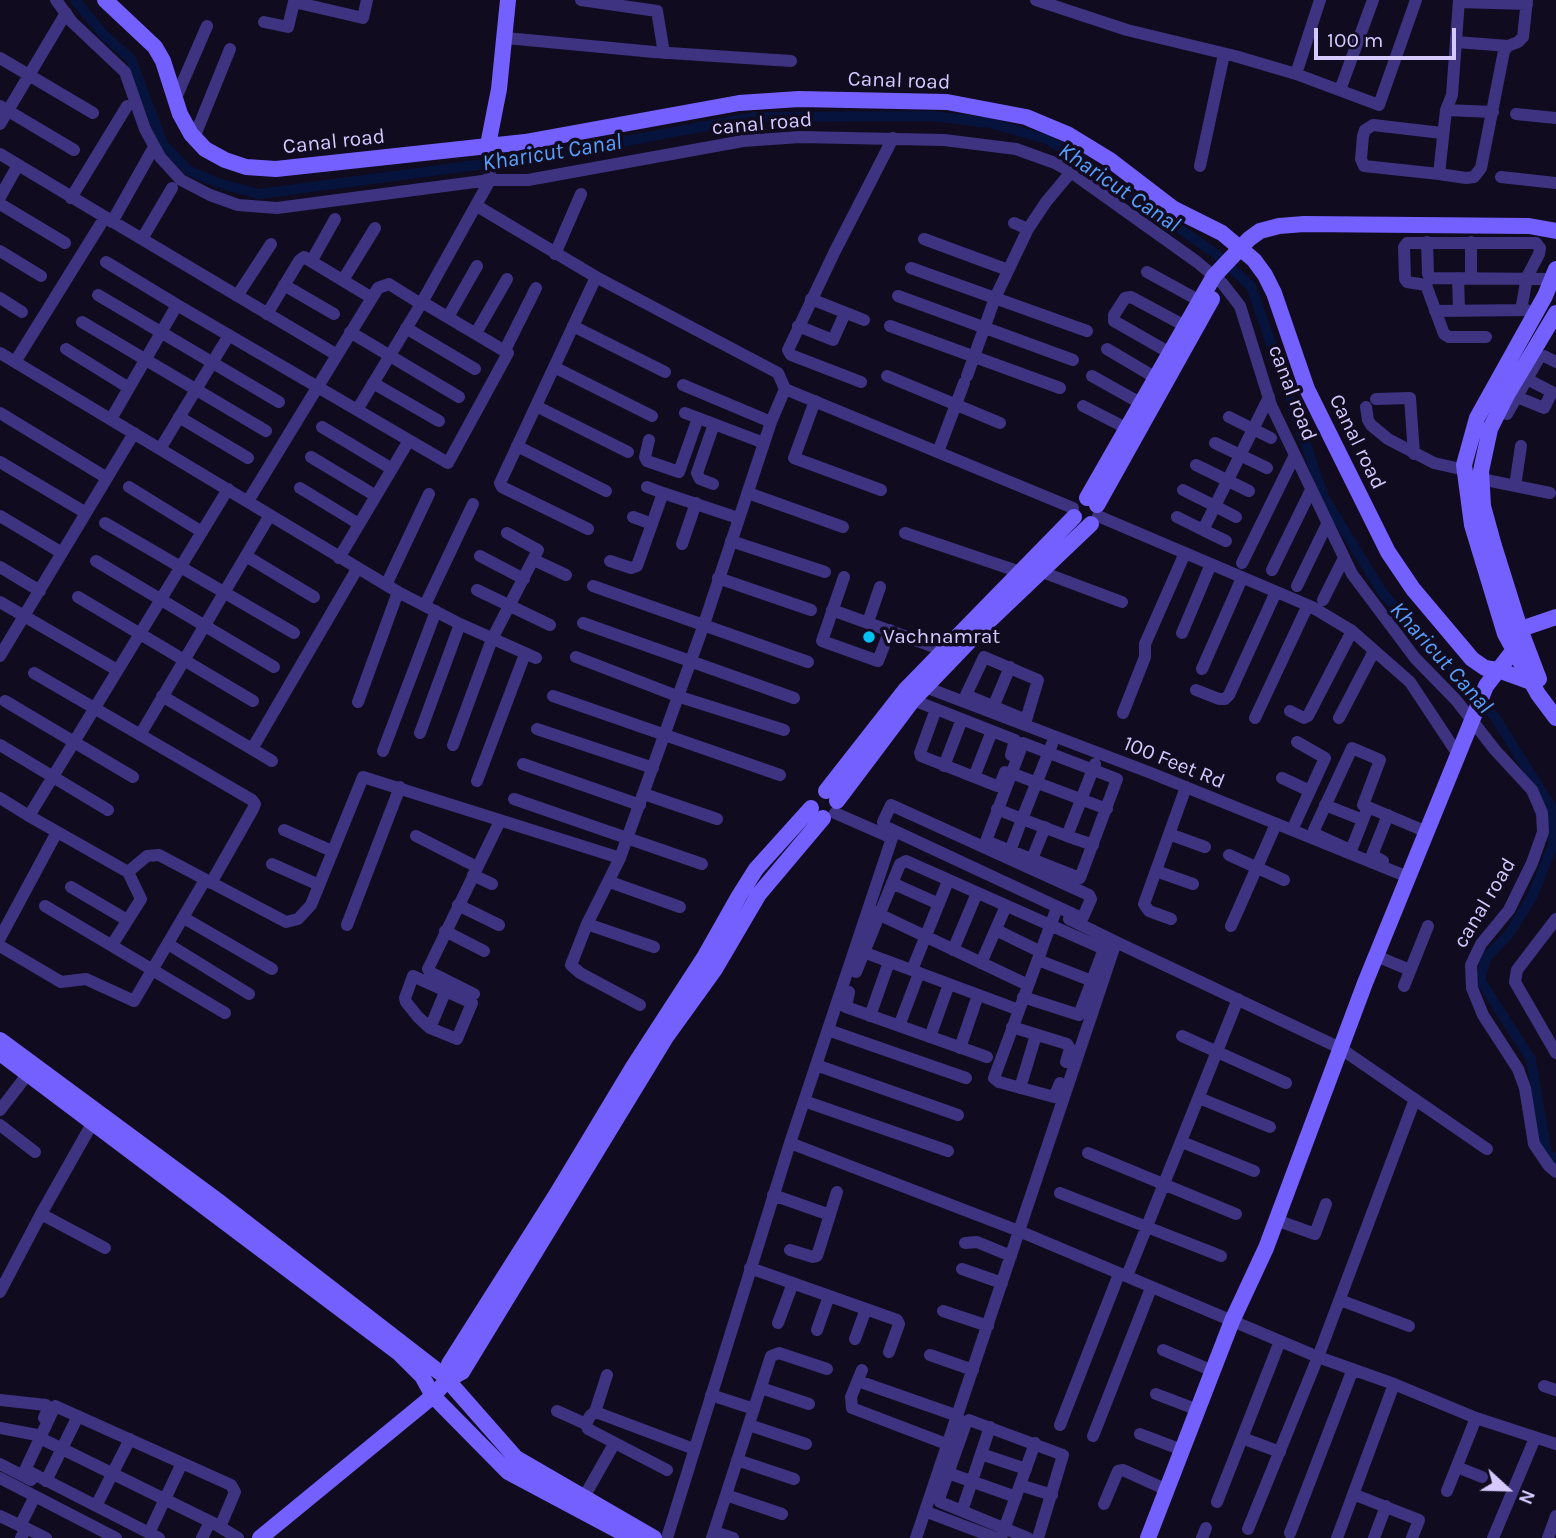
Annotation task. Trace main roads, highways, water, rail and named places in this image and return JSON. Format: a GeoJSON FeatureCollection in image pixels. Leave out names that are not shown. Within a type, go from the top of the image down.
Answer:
{"type":"FeatureCollection","features":[{"type":"Feature","properties":{"kind":"waterway","name":"Kharicut Canal"},"geometry":{"type":"LineString","coordinates":[[75,0],[104,35],[131,59],[163,144],[188,170],[218,183],[259,194],[545,156],[755,117],[934,116],[990,123],[1046,139],[1078,157],[1216,254],[1251,286],[1324,497],[1382,592],[1495,717],[1552,808],[1553,845],[1532,897],[1509,934],[1486,958],[1480,980],[1531,1059],[1547,1153],[1556,1159]]}},
{"type":"Feature","properties":{"kind":"place","name":"Vachnamrat"},"geometry":{"type":"Point","coordinates":[869,637]}}]}
